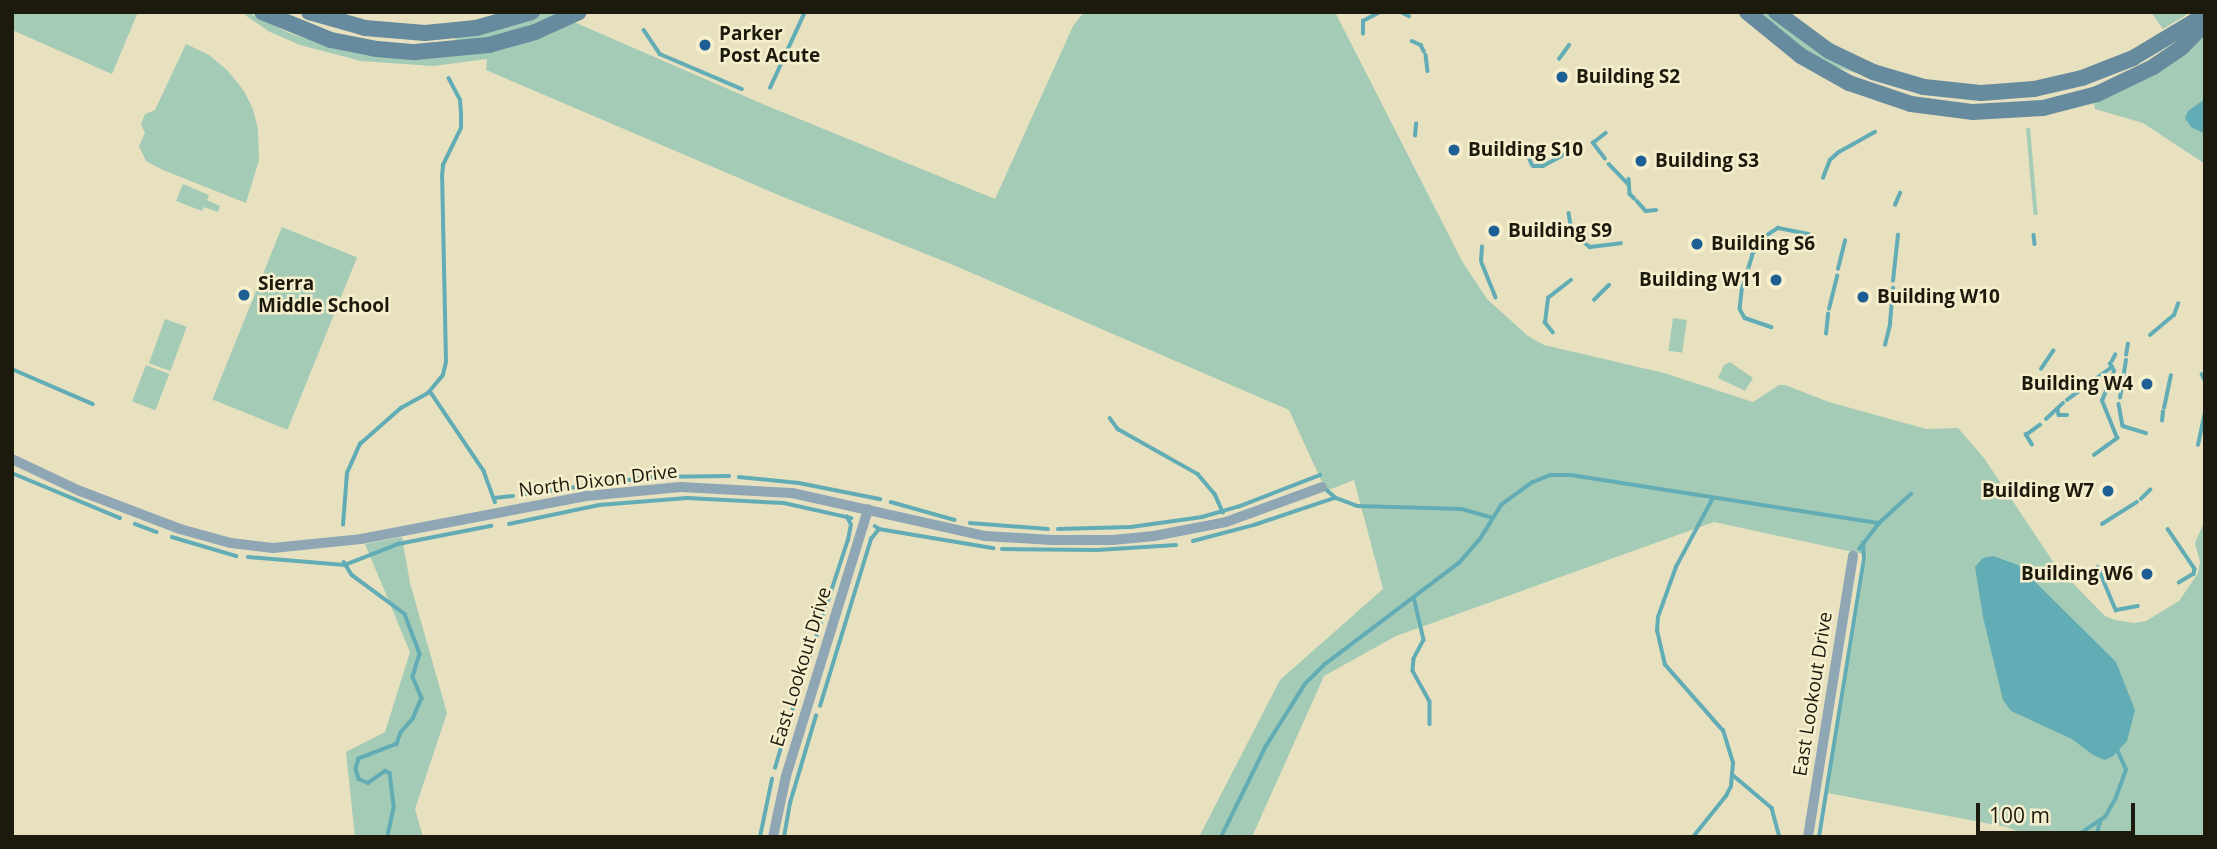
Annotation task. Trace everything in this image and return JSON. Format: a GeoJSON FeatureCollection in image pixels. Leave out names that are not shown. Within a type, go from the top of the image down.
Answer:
{"type":"FeatureCollection","features":[{"type":"Feature","properties":{"kind":"main road"},"geometry":{"type":"LineString","coordinates":[[262,12],[324,39],[405,52],[489,45],[527,34],[579,12]]}},
{"type":"Feature","properties":{"kind":"main road"},"geometry":{"type":"LineString","coordinates":[[309,12],[365,28],[425,33],[476,28],[531,12]]}},
{"type":"Feature","properties":{"kind":"main road"},"geometry":{"type":"LineString","coordinates":[[1747,12],[1801,57],[1849,83],[1923,107],[1979,113],[2043,108],[2097,94],[2159,63],[2194,37],[2205,24]]}},
{"type":"Feature","properties":{"kind":"main road"},"geometry":{"type":"LineString","coordinates":[[1776,12],[1829,51],[1872,72],[1924,87],[1981,93],[2038,89],[2091,75],[2141,53],[2205,15]]}},
{"type":"Feature","properties":{"kind":"street","name":"North Dixon Drive"},"geometry":{"type":"LineString","coordinates":[[12,459],[68,486],[167,525],[215,540],[263,547],[323,545],[574,498],[674,487],[780,491],[985,536],[1102,540],[1154,536],[1216,525],[1322,487]]}},
{"type":"Feature","properties":{"kind":"street","name":"East Lookout Drive"},"geometry":{"type":"LineString","coordinates":[[773,837],[786,776],[868,509]]}},
{"type":"Feature","properties":{"kind":"street","name":"East Lookout Drive"},"geometry":{"type":"LineString","coordinates":[[1808,837],[1853,556]]}},
{"type":"Feature","properties":{"kind":"green space"},"geometry":{"type":"Polygon","coordinates":[[[12,12],[138,12],[112,74],[12,30],[12,12]]]}},
{"type":"Feature","properties":{"kind":"green space"},"geometry":{"type":"Polygon","coordinates":[[[547,12],[564,12],[504,35],[456,43],[455,37],[547,12]]]}},
{"type":"Feature","properties":{"kind":"green space"},"geometry":{"type":"Polygon","coordinates":[[[1084,12],[1335,12],[1462,261],[1487,299],[1528,336],[1544,345],[1664,373],[1753,402],[1779,385],[1785,385],[1829,402],[1926,429],[1958,428],[1984,458],[2056,566],[2105,616],[2134,623],[2146,621],[2179,601],[2198,573],[2200,562],[2195,543],[2205,520],[2205,837],[2034,837],[2006,827],[1828,793],[1867,555],[1714,522],[1396,636],[1324,676],[1252,837],[1199,837],[1280,680],[1383,589],[1354,480],[1326,491],[1289,410],[951,264],[788,199],[486,70],[487,59],[433,66],[361,61],[300,45],[270,32],[245,15],[249,13],[289,33],[335,48],[418,59],[489,52],[574,22],[758,102],[995,199],[1073,26],[1084,12]]]}},
{"type":"Feature","properties":{"kind":"green space"},"geometry":{"type":"Polygon","coordinates":[[[1757,12],[1766,12],[1820,53],[2003,100],[1930,95],[1832,66],[1819,60],[1757,12]]]}},
{"type":"Feature","properties":{"kind":"green space"},"geometry":{"type":"Polygon","coordinates":[[[2151,12],[2185,12],[2186,15],[2163,29],[2151,12]]]}},
{"type":"Feature","properties":{"kind":"green space"},"geometry":{"type":"Polygon","coordinates":[[[2205,36],[2205,164],[2143,123],[2095,109],[2094,102],[2190,48],[2205,36]]]}},
{"type":"Feature","properties":{"kind":"green space"},"geometry":{"type":"Polygon","coordinates":[[[186,44],[209,55],[227,70],[244,91],[253,109],[258,129],[259,160],[246,203],[146,161],[139,146],[145,133],[141,124],[145,114],[155,110],[186,44]]]}},
{"type":"Feature","properties":{"kind":"green space"},"geometry":{"type":"Polygon","coordinates":[[[2026,128],[2030,128],[2038,215],[2034,215],[2026,128]]]}},
{"type":"Feature","properties":{"kind":"green space"},"geometry":{"type":"Polygon","coordinates":[[[183,184],[209,195],[207,200],[220,206],[218,212],[204,207],[202,211],[176,201],[183,184]]]}},
{"type":"Feature","properties":{"kind":"green space"},"geometry":{"type":"Polygon","coordinates":[[[282,227],[357,257],[287,430],[212,399],[282,227]]]}},
{"type":"Feature","properties":{"kind":"green space"},"geometry":{"type":"Polygon","coordinates":[[[1673,318],[1687,320],[1682,353],[1668,351],[1673,318]]]}},
{"type":"Feature","properties":{"kind":"green space"},"geometry":{"type":"Polygon","coordinates":[[[165,319],[187,327],[171,371],[149,363],[165,319]]]}},
{"type":"Feature","properties":{"kind":"green space"},"geometry":{"type":"Polygon","coordinates":[[[1730,362],[1753,378],[1745,391],[1718,378],[1724,365],[1730,362]]]}},
{"type":"Feature","properties":{"kind":"green space"},"geometry":{"type":"Polygon","coordinates":[[[146,365],[169,374],[155,410],[132,401],[146,365]]]}},
{"type":"Feature","properties":{"kind":"green space"},"geometry":{"type":"Polygon","coordinates":[[[402,537],[410,583],[447,713],[415,809],[423,837],[355,837],[346,752],[385,732],[410,652],[365,544],[402,537]]]}},
{"type":"Feature","properties":{"kind":"water"},"geometry":{"type":"Polygon","coordinates":[[[2205,99],[2205,134],[2191,127],[2185,118],[2188,111],[2205,99]]]}},
{"type":"Feature","properties":{"kind":"water"},"geometry":{"type":"Polygon","coordinates":[[[1993,556],[2018,565],[2116,662],[2135,710],[2127,741],[2113,756],[2105,760],[2093,755],[2072,739],[2011,711],[2003,700],[1983,617],[1975,567],[1983,558],[1993,556]]]}},
{"type":"Feature","properties":{"kind":"waterway"},"geometry":{"type":"LineString","coordinates":[[770,88],[805,12]]}},
{"type":"Feature","properties":{"kind":"waterway"},"geometry":{"type":"LineString","coordinates":[[1363,34],[1363,21],[1380,12]]}},
{"type":"Feature","properties":{"kind":"waterway"},"geometry":{"type":"LineString","coordinates":[[1401,12],[1409,16]]}},
{"type":"Feature","properties":{"kind":"waterway"},"geometry":{"type":"LineString","coordinates":[[644,30],[660,54],[742,89]]}},
{"type":"Feature","properties":{"kind":"waterway"},"geometry":{"type":"LineString","coordinates":[[1412,41],[1421,45],[1424,51]]}},
{"type":"Feature","properties":{"kind":"waterway"},"geometry":{"type":"LineString","coordinates":[[1559,59],[1569,45]]}},
{"type":"Feature","properties":{"kind":"waterway"},"geometry":{"type":"LineString","coordinates":[[1426,55],[1428,71]]}},
{"type":"Feature","properties":{"kind":"waterway"},"geometry":{"type":"LineString","coordinates":[[343,525],[347,473],[360,444],[401,408],[428,393],[443,375],[446,362],[442,177],[443,165],[461,128],[460,100],[449,79]]}},
{"type":"Feature","properties":{"kind":"waterway"},"geometry":{"type":"LineString","coordinates":[[1415,136],[1416,124]]}},
{"type":"Feature","properties":{"kind":"waterway"},"geometry":{"type":"LineString","coordinates":[[1823,178],[1830,160],[1839,152],[1875,132]]}},
{"type":"Feature","properties":{"kind":"waterway"},"geometry":{"type":"LineString","coordinates":[[1605,159],[1593,143],[1606,133]]}},
{"type":"Feature","properties":{"kind":"waterway"},"geometry":{"type":"LineString","coordinates":[[1533,166],[1543,166],[1575,149],[1574,146]]}},
{"type":"Feature","properties":{"kind":"waterway"},"geometry":{"type":"LineString","coordinates":[[1529,157],[1532,164]]}},
{"type":"Feature","properties":{"kind":"waterway"},"geometry":{"type":"LineString","coordinates":[[1609,164],[1629,185]]}},
{"type":"Feature","properties":{"kind":"waterway"},"geometry":{"type":"LineString","coordinates":[[1629,179],[1630,194],[1634,198]]}},
{"type":"Feature","properties":{"kind":"waterway"},"geometry":{"type":"LineString","coordinates":[[1895,205],[1900,193]]}},
{"type":"Feature","properties":{"kind":"waterway"},"geometry":{"type":"LineString","coordinates":[[1637,201],[1646,211],[1656,210]]}},
{"type":"Feature","properties":{"kind":"waterway"},"geometry":{"type":"LineString","coordinates":[[1569,213],[1572,231]]}},
{"type":"Feature","properties":{"kind":"waterway"},"geometry":{"type":"LineString","coordinates":[[1752,255],[1763,238],[1778,228],[1808,234],[1813,244]]}},
{"type":"Feature","properties":{"kind":"waterway"},"geometry":{"type":"LineString","coordinates":[[1574,234],[1590,247],[1621,243]]}},
{"type":"Feature","properties":{"kind":"waterway"},"geometry":{"type":"LineString","coordinates":[[1893,281],[1898,235]]}},
{"type":"Feature","properties":{"kind":"waterway"},"geometry":{"type":"LineString","coordinates":[[2034,235],[2035,244]]}},
{"type":"Feature","properties":{"kind":"waterway"},"geometry":{"type":"LineString","coordinates":[[1838,269],[1845,241]]}},
{"type":"Feature","properties":{"kind":"waterway"},"geometry":{"type":"LineString","coordinates":[[1481,261],[1482,247]]}},
{"type":"Feature","properties":{"kind":"waterway"},"geometry":{"type":"LineString","coordinates":[[1742,289],[1752,257]]}},
{"type":"Feature","properties":{"kind":"waterway"},"geometry":{"type":"LineString","coordinates":[[1482,263],[1496,297]]}},
{"type":"Feature","properties":{"kind":"waterway"},"geometry":{"type":"LineString","coordinates":[[1829,309],[1837,276]]}},
{"type":"Feature","properties":{"kind":"waterway"},"geometry":{"type":"LineString","coordinates":[[1553,333],[1545,323],[1548,298],[1571,280]]}},
{"type":"Feature","properties":{"kind":"waterway"},"geometry":{"type":"LineString","coordinates":[[1594,300],[1609,285]]}},
{"type":"Feature","properties":{"kind":"waterway"},"geometry":{"type":"LineString","coordinates":[[1890,323],[1893,288]]}},
{"type":"Feature","properties":{"kind":"waterway"},"geometry":{"type":"LineString","coordinates":[[1742,291],[1740,309],[1745,318],[1771,327]]}},
{"type":"Feature","properties":{"kind":"waterway"},"geometry":{"type":"LineString","coordinates":[[2150,335],[2174,315],[2178,304]]}},
{"type":"Feature","properties":{"kind":"waterway"},"geometry":{"type":"LineString","coordinates":[[1826,334],[1828,314]]}},
{"type":"Feature","properties":{"kind":"waterway"},"geometry":{"type":"LineString","coordinates":[[1885,345],[1890,325]]}},
{"type":"Feature","properties":{"kind":"waterway"},"geometry":{"type":"LineString","coordinates":[[2126,355],[2128,344]]}},
{"type":"Feature","properties":{"kind":"waterway"},"geometry":{"type":"LineString","coordinates":[[2041,369],[2053,351]]}},
{"type":"Feature","properties":{"kind":"waterway"},"geometry":{"type":"LineString","coordinates":[[2112,361],[2115,355]]}},
{"type":"Feature","properties":{"kind":"waterway"},"geometry":{"type":"LineString","coordinates":[[2120,398],[2126,360]]}},
{"type":"Feature","properties":{"kind":"waterway"},"geometry":{"type":"LineString","coordinates":[[2094,455],[2117,438],[2102,401],[2114,371],[2110,364]]}},
{"type":"Feature","properties":{"kind":"waterway"},"geometry":{"type":"LineString","coordinates":[[2067,400],[2112,367]]}},
{"type":"Feature","properties":{"kind":"waterway"},"geometry":{"type":"LineString","coordinates":[[12,369],[93,404]]}},
{"type":"Feature","properties":{"kind":"waterway"},"geometry":{"type":"LineString","coordinates":[[2202,374],[2205,380]]}},
{"type":"Feature","properties":{"kind":"waterway"},"geometry":{"type":"LineString","coordinates":[[2164,408],[2171,376]]}},
{"type":"Feature","properties":{"kind":"waterway"},"geometry":{"type":"LineString","coordinates":[[430,391],[484,471],[495,502]]}},
{"type":"Feature","properties":{"kind":"waterway"},"geometry":{"type":"LineString","coordinates":[[2046,419],[2063,403]]}},
{"type":"Feature","properties":{"kind":"waterway"},"geometry":{"type":"LineString","coordinates":[[2119,404],[2123,426],[2146,433]]}},
{"type":"Feature","properties":{"kind":"waterway"},"geometry":{"type":"LineString","coordinates":[[2058,409],[2059,415],[2067,415]]}},
{"type":"Feature","properties":{"kind":"waterway"},"geometry":{"type":"LineString","coordinates":[[2162,421],[2163,412]]}},
{"type":"Feature","properties":{"kind":"waterway"},"geometry":{"type":"LineString","coordinates":[[2198,445],[2205,412]]}},
{"type":"Feature","properties":{"kind":"waterway"},"geometry":{"type":"LineString","coordinates":[[1110,418],[1118,429],[1198,474],[1215,494],[1223,512]]}},
{"type":"Feature","properties":{"kind":"waterway"},"geometry":{"type":"LineString","coordinates":[[2032,445],[2026,435],[2040,425]]}},
{"type":"Feature","properties":{"kind":"waterway"},"geometry":{"type":"LineString","coordinates":[[12,473],[120,518]]}},
{"type":"Feature","properties":{"kind":"waterway"},"geometry":{"type":"LineString","coordinates":[[1058,529],[1131,527],[1202,517],[1238,507],[1320,475]]}},
{"type":"Feature","properties":{"kind":"waterway"},"geometry":{"type":"LineString","coordinates":[[1221,837],[1266,746],[1305,684],[1324,665],[1459,563],[1480,539],[1501,505],[1533,482],[1550,475],[1571,475],[1879,523]]}},
{"type":"Feature","properties":{"kind":"waterway"},"geometry":{"type":"LineString","coordinates":[[525,494],[650,477],[729,476]]}},
{"type":"Feature","properties":{"kind":"waterway"},"geometry":{"type":"LineString","coordinates":[[739,477],[799,483],[880,499]]}},
{"type":"Feature","properties":{"kind":"waterway"},"geometry":{"type":"LineString","coordinates":[[1327,490],[1336,498],[1358,506],[1462,509],[1493,518]]}},
{"type":"Feature","properties":{"kind":"waterway"},"geometry":{"type":"LineString","coordinates":[[2141,499],[2150,490]]}},
{"type":"Feature","properties":{"kind":"waterway"},"geometry":{"type":"LineString","coordinates":[[1859,549],[1879,523],[1911,494]]}},
{"type":"Feature","properties":{"kind":"waterway"},"geometry":{"type":"LineString","coordinates":[[494,498],[513,496]]}},
{"type":"Feature","properties":{"kind":"waterway"},"geometry":{"type":"LineString","coordinates":[[509,524],[599,505],[687,498],[784,503],[851,518]]}},
{"type":"Feature","properties":{"kind":"waterway"},"geometry":{"type":"LineString","coordinates":[[1193,541],[1254,525],[1334,498]]}},
{"type":"Feature","properties":{"kind":"waterway"},"geometry":{"type":"LineString","coordinates":[[1693,837],[1726,796],[1731,786],[1733,763],[1723,731],[1665,665],[1657,631],[1658,617],[1676,567],[1713,498]]}},
{"type":"Feature","properties":{"kind":"waterway"},"geometry":{"type":"LineString","coordinates":[[891,502],[955,520]]}},
{"type":"Feature","properties":{"kind":"waterway"},"geometry":{"type":"LineString","coordinates":[[2102,524],[2137,502]]}},
{"type":"Feature","properties":{"kind":"waterway"},"geometry":{"type":"LineString","coordinates":[[791,714],[848,540],[851,525],[847,517]]}},
{"type":"Feature","properties":{"kind":"waterway"},"geometry":{"type":"LineString","coordinates":[[970,523],[1048,529]]}},
{"type":"Feature","properties":{"kind":"waterway"},"geometry":{"type":"LineString","coordinates":[[135,524],[157,532]]}},
{"type":"Feature","properties":{"kind":"waterway"},"geometry":{"type":"LineString","coordinates":[[248,557],[345,565],[398,544],[491,526]]}},
{"type":"Feature","properties":{"kind":"waterway"},"geometry":{"type":"LineString","coordinates":[[875,526],[879,529],[993,548]]}},
{"type":"Feature","properties":{"kind":"waterway"},"geometry":{"type":"LineString","coordinates":[[820,706],[871,539],[879,529]]}},
{"type":"Feature","properties":{"kind":"waterway"},"geometry":{"type":"LineString","coordinates":[[2168,529],[2195,569],[2194,574],[2179,583]]}},
{"type":"Feature","properties":{"kind":"waterway"},"geometry":{"type":"LineString","coordinates":[[172,537],[236,556]]}},
{"type":"Feature","properties":{"kind":"waterway"},"geometry":{"type":"LineString","coordinates":[[1819,837],[1864,558],[1863,543]]}},
{"type":"Feature","properties":{"kind":"waterway"},"geometry":{"type":"LineString","coordinates":[[1002,549],[1097,550],[1176,545]]}},
{"type":"Feature","properties":{"kind":"waterway"},"geometry":{"type":"LineString","coordinates":[[344,562],[352,575],[405,614],[420,654],[413,677],[422,698],[413,719],[401,733],[397,744],[359,759],[356,769],[359,779],[368,783],[385,771],[390,773],[394,808],[388,837]]}},
{"type":"Feature","properties":{"kind":"waterway"},"geometry":{"type":"LineString","coordinates":[[2098,567],[2116,610],[2138,606]]}},
{"type":"Feature","properties":{"kind":"waterway"},"geometry":{"type":"LineString","coordinates":[[1414,597],[1424,640],[1414,659],[1413,671],[1430,702],[1430,724]]}},
{"type":"Feature","properties":{"kind":"waterway"},"geometry":{"type":"LineString","coordinates":[[784,837],[790,803],[816,716]]}},
{"type":"Feature","properties":{"kind":"waterway"},"geometry":{"type":"LineString","coordinates":[[775,768],[788,724]]}},
{"type":"Feature","properties":{"kind":"waterway"},"geometry":{"type":"LineString","coordinates":[[2075,837],[2105,817],[2115,800],[2126,770],[2117,750]]}},
{"type":"Feature","properties":{"kind":"waterway"},"geometry":{"type":"LineString","coordinates":[[1733,775],[1772,808],[1780,837]]}},
{"type":"Feature","properties":{"kind":"waterway"},"geometry":{"type":"LineString","coordinates":[[760,837],[772,779]]}},
{"type":"Feature","properties":{"kind":"waterway"},"geometry":{"type":"LineString","coordinates":[[2096,837],[2100,822]]}},
{"type":"Feature","properties":{"kind":"place","name":"Parker Post Acute"},"geometry":{"type":"Point","coordinates":[705,45]}},
{"type":"Feature","properties":{"kind":"place","name":"Building S2"},"geometry":{"type":"Point","coordinates":[1562,77]}},
{"type":"Feature","properties":{"kind":"place","name":"Building S10"},"geometry":{"type":"Point","coordinates":[1454,150]}},
{"type":"Feature","properties":{"kind":"place","name":"Building S3"},"geometry":{"type":"Point","coordinates":[1641,161]}},
{"type":"Feature","properties":{"kind":"place","name":"Building S9"},"geometry":{"type":"Point","coordinates":[1494,231]}},
{"type":"Feature","properties":{"kind":"place","name":"Building S6"},"geometry":{"type":"Point","coordinates":[1697,244]}},
{"type":"Feature","properties":{"kind":"place","name":"Building W11"},"geometry":{"type":"Point","coordinates":[1776,280]}},
{"type":"Feature","properties":{"kind":"place","name":"Sierra Middle School"},"geometry":{"type":"Point","coordinates":[244,295]}},
{"type":"Feature","properties":{"kind":"place","name":"Building W10"},"geometry":{"type":"Point","coordinates":[1863,297]}},
{"type":"Feature","properties":{"kind":"place","name":"Building W4"},"geometry":{"type":"Point","coordinates":[2147,384]}},
{"type":"Feature","properties":{"kind":"place","name":"Building W7"},"geometry":{"type":"Point","coordinates":[2108,491]}},
{"type":"Feature","properties":{"kind":"place","name":"Building W6"},"geometry":{"type":"Point","coordinates":[2147,574]}}]}
